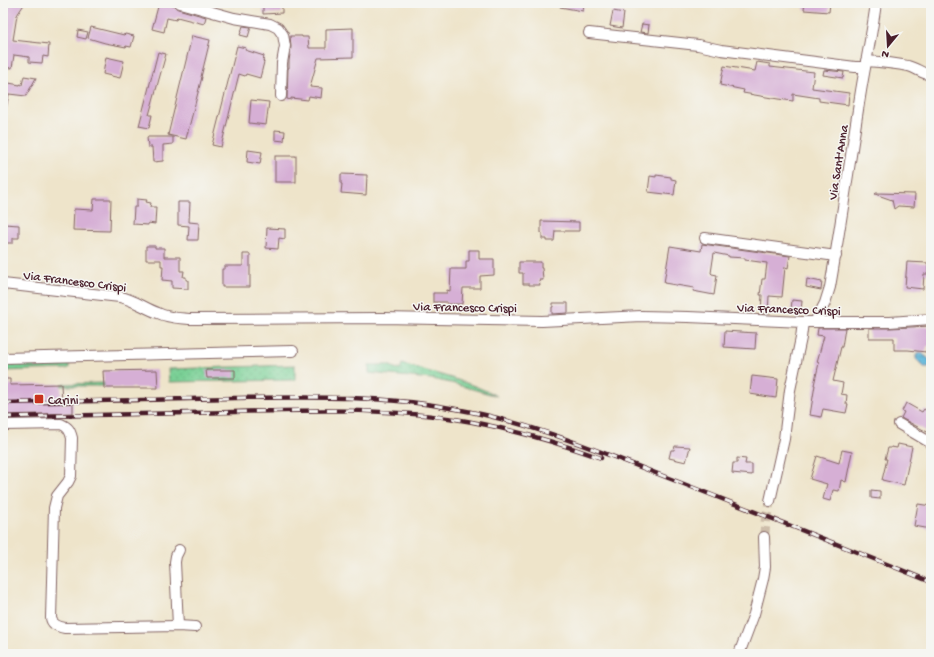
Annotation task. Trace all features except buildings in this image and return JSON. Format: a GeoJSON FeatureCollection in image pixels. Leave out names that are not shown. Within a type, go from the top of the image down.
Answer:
{"type":"FeatureCollection","features":[{"type":"Feature","properties":{"kind":"street"},"geometry":{"type":"LineString","coordinates":[[180,3],[234,18],[270,24],[278,28],[283,35],[285,46],[282,63],[281,96]]}},
{"type":"Feature","properties":{"kind":"street","name":"Via Sant'Anna"},"geometry":{"type":"LineString","coordinates":[[814,322],[825,303],[830,287],[876,3]]}},
{"type":"Feature","properties":{"kind":"street"},"geometry":{"type":"LineString","coordinates":[[589,33],[698,45],[721,50],[848,66],[866,64],[908,66],[931,76]]}},
{"type":"Feature","properties":{"kind":"street"},"geometry":{"type":"LineString","coordinates":[[705,238],[836,256]]}},
{"type":"Feature","properties":{"kind":"street","name":"Via Francesco Crispi"},"geometry":{"type":"LineString","coordinates":[[3,284],[120,297],[132,300],[159,314],[173,318],[542,320],[641,316],[803,322],[890,322],[931,319]]}},
{"type":"Feature","properties":{"kind":"street"},"geometry":{"type":"LineString","coordinates":[[770,501],[784,439],[790,390],[803,322]]}},
{"type":"Feature","properties":{"kind":"street"},"geometry":{"type":"LineString","coordinates":[[3,358],[293,351]]}},
{"type":"Feature","properties":{"kind":"street"},"geometry":{"type":"LineString","coordinates":[[3,425],[60,424],[69,429],[71,433],[71,476],[57,496],[54,508],[52,618],[54,624],[60,628],[195,627]]}},
{"type":"Feature","properties":{"kind":"street"},"geometry":{"type":"LineString","coordinates":[[899,424],[931,443]]}},
{"type":"Feature","properties":{"kind":"street"},"geometry":{"type":"LineString","coordinates":[[740,654],[754,614],[763,579],[765,567],[764,537]]}},
{"type":"Feature","properties":{"kind":"street"},"geometry":{"type":"LineString","coordinates":[[178,626],[175,562],[179,550]]}},
{"type":"Feature","properties":{"kind":"green space"},"geometry":{"type":"Polygon","coordinates":[[[69,363],[69,368],[66,369],[3,371],[3,364],[69,363]]]}},
{"type":"Feature","properties":{"kind":"green space"},"geometry":{"type":"Polygon","coordinates":[[[402,364],[463,382],[497,396],[431,379],[369,373],[369,365],[388,365],[400,370],[402,364]]]}},
{"type":"Feature","properties":{"kind":"green space"},"geometry":{"type":"Polygon","coordinates":[[[295,365],[295,380],[169,382],[168,369],[295,365]]]}},
{"type":"Feature","properties":{"kind":"green space"},"geometry":{"type":"Polygon","coordinates":[[[104,383],[104,386],[61,386],[61,384],[104,383]]]}},
{"type":"Feature","properties":{"kind":"water"},"geometry":{"type":"Polygon","coordinates":[[[920,353],[929,359],[931,364],[929,367],[924,367],[916,359],[916,355],[920,353]]]}},
{"type":"Feature","properties":{"kind":"tunnel"},"geometry":{"type":"LineString","coordinates":[[764,537],[770,501]]}},
{"type":"Feature","properties":{"kind":"railway"},"geometry":{"type":"LineString","coordinates":[[3,403],[318,397],[401,401],[456,409],[511,422],[592,448],[931,582]]}},
{"type":"Feature","properties":{"kind":"railway"},"geometry":{"type":"LineString","coordinates":[[3,417],[289,411],[372,411],[428,415],[492,426],[547,440],[601,458]]}},
{"type":"Feature","properties":{"kind":"place","name":"Carini"},"geometry":{"type":"Point","coordinates":[39,399]}}]}
